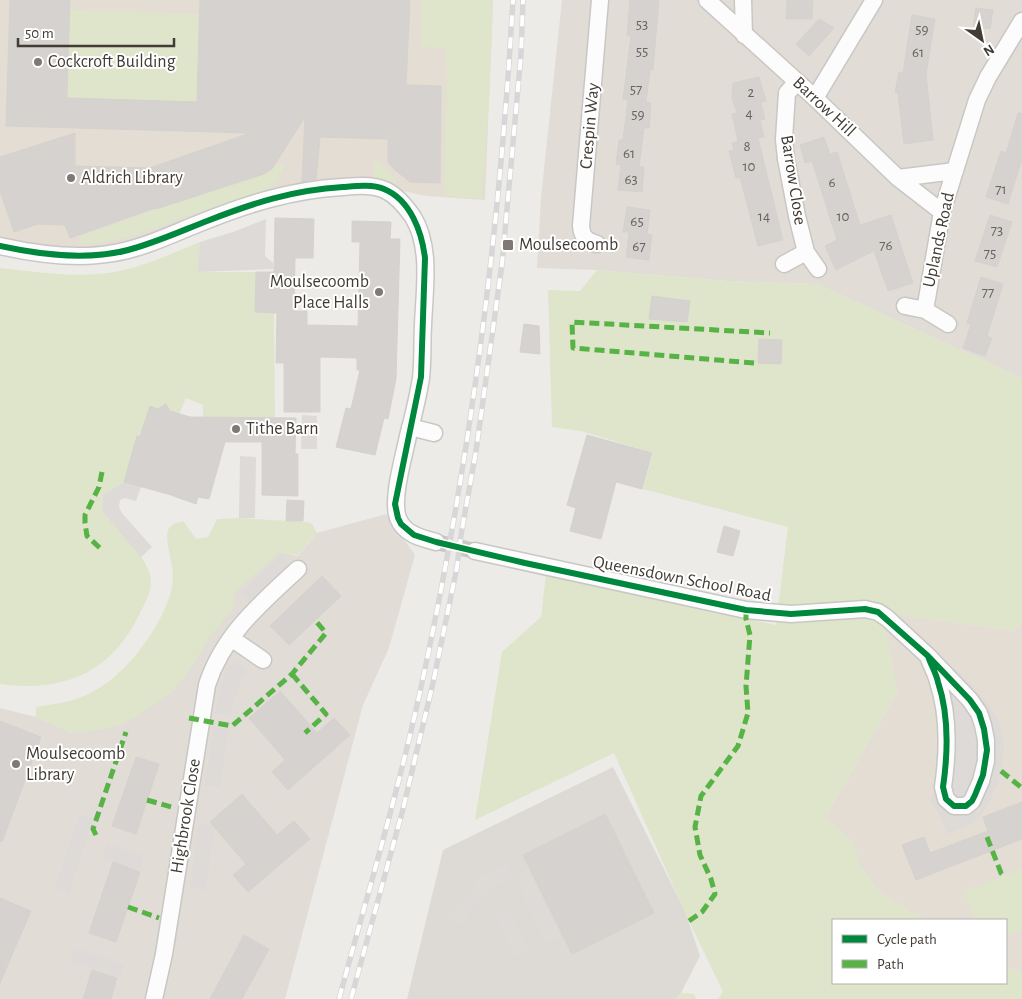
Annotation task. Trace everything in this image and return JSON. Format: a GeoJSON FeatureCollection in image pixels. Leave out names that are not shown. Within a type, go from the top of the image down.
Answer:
{"type":"FeatureCollection","features":[{"type":"Feature","properties":{"kind":"street","name":"Crespin Way"},"geometry":{"type":"LineString","coordinates":[[597,244],[590,242],[583,236],[581,226],[600,0]]}},
{"type":"Feature","properties":{"kind":"street","name":"Barrow Hill"},"geometry":{"type":"LineString","coordinates":[[707,0],[815,98],[898,178],[942,212]]}},
{"type":"Feature","properties":{"kind":"street"},"geometry":{"type":"LineString","coordinates":[[744,0],[744,35]]}},
{"type":"Feature","properties":{"kind":"street"},"geometry":{"type":"LineString","coordinates":[[815,98],[874,0]]}},
{"type":"Feature","properties":{"kind":"street","name":"Uplands Road"},"geometry":{"type":"LineString","coordinates":[[925,310],[942,212],[977,100],[988,77],[1022,21]]}},
{"type":"Feature","properties":{"kind":"street","name":"Barrow Close"},"geometry":{"type":"LineString","coordinates":[[797,82],[787,93],[784,138],[786,159],[796,216],[806,252],[818,269]]}},
{"type":"Feature","properties":{"kind":"street","name":"Uplands Road"},"geometry":{"type":"LineString","coordinates":[[898,178],[955,171]]}},
{"type":"Feature","properties":{"kind":"street"},"geometry":{"type":"LineString","coordinates":[[0,246],[24,251],[64,255],[89,256],[112,254],[148,244],[209,220],[286,194],[352,186],[384,189],[398,199],[412,216],[423,244],[425,270],[421,378],[400,475],[395,504],[396,511],[401,524],[410,533],[436,542]]}},
{"type":"Feature","properties":{"kind":"street"},"geometry":{"type":"LineString","coordinates":[[784,264],[806,252]]}},
{"type":"Feature","properties":{"kind":"street","name":"Uplands Road"},"geometry":{"type":"LineString","coordinates":[[905,306],[925,310],[948,324]]}},
{"type":"Feature","properties":{"kind":"street"},"geometry":{"type":"LineString","coordinates":[[410,427],[434,432]]}},
{"type":"Feature","properties":{"kind":"street","name":"Queensdown School Road"},"geometry":{"type":"LineString","coordinates":[[474,551],[746,610],[791,614],[873,610],[887,618],[928,656],[975,706],[983,725],[987,750],[985,769],[972,801],[966,806],[954,806],[948,802],[944,793],[945,716],[938,680],[928,656]]}},
{"type":"Feature","properties":{"kind":"street","name":"Highbrook Close"},"geometry":{"type":"LineString","coordinates":[[154,999],[164,954],[208,685],[216,662],[231,638],[258,606],[298,569]]}},
{"type":"Feature","properties":{"kind":"street"},"geometry":{"type":"LineString","coordinates":[[231,638],[262,660]]}},
{"type":"Feature","properties":{"kind":"shaded area"},"geometry":{"type":"Polygon","coordinates":[[[0,0],[493,0],[485,200],[427,196],[354,181],[241,201],[121,245],[73,250],[0,242],[0,0]]]}},
{"type":"Feature","properties":{"kind":"shaded area"},"geometry":{"type":"Polygon","coordinates":[[[562,0],[1022,0],[1022,378],[817,284],[727,281],[597,270],[537,268],[541,197],[562,0]]]}},
{"type":"Feature","properties":{"kind":"shaded area"},"geometry":{"type":"Polygon","coordinates":[[[266,219],[265,256],[273,263],[273,269],[198,272],[200,242],[266,219]]]}},
{"type":"Feature","properties":{"kind":"shaded area"},"geometry":{"type":"Polygon","coordinates":[[[302,415],[317,416],[317,449],[301,449],[302,415]]]}},
{"type":"Feature","properties":{"kind":"shaded area"},"geometry":{"type":"Polygon","coordinates":[[[240,456],[256,457],[255,518],[239,518],[240,456]]]}},
{"type":"Feature","properties":{"kind":"shaded area"},"geometry":{"type":"Polygon","coordinates":[[[124,482],[141,487],[136,501],[125,498],[120,500],[119,507],[122,513],[152,547],[141,557],[102,511],[103,495],[124,482]]]}},
{"type":"Feature","properties":{"kind":"shaded area"},"geometry":{"type":"Polygon","coordinates":[[[386,514],[415,555],[389,648],[363,705],[285,999],[0,999],[0,708],[36,717],[72,733],[134,718],[155,703],[181,572],[280,552],[298,556],[317,533],[386,514]]]}},
{"type":"Feature","properties":{"kind":"shaded area"},"geometry":{"type":"Polygon","coordinates":[[[282,555],[290,565],[248,602],[240,592],[282,555]]]}},
{"type":"Feature","properties":{"kind":"shaded area"},"geometry":{"type":"Polygon","coordinates":[[[888,613],[1014,631],[1022,623],[1022,972],[1007,968],[1007,919],[923,919],[875,888],[860,866],[853,842],[825,818],[897,692],[884,623],[888,613]]]}},
{"type":"Feature","properties":{"kind":"shaded area"},"geometry":{"type":"Polygon","coordinates":[[[927,642],[973,687],[989,706],[998,720],[1003,736],[1004,750],[1001,771],[989,803],[973,823],[947,834],[937,810],[930,801],[936,786],[939,737],[937,715],[925,665],[917,651],[927,642]]]}},
{"type":"Feature","properties":{"kind":"shaded area"},"geometry":{"type":"Polygon","coordinates":[[[235,662],[248,669],[238,688],[230,715],[215,713],[222,681],[229,666],[235,662]]]}},
{"type":"Feature","properties":{"kind":"shaded area"},"geometry":{"type":"Polygon","coordinates":[[[213,727],[228,730],[220,787],[205,785],[213,727]]]}},
{"type":"Feature","properties":{"kind":"shaded area"},"geometry":{"type":"Polygon","coordinates":[[[613,767],[685,911],[700,956],[681,993],[675,999],[407,999],[443,850],[613,767]]]}},
{"type":"Feature","properties":{"kind":"shaded area"},"geometry":{"type":"Polygon","coordinates":[[[79,815],[93,819],[69,893],[55,888],[79,815]]]}},
{"type":"Feature","properties":{"kind":"shaded area"},"geometry":{"type":"Polygon","coordinates":[[[199,823],[214,826],[206,890],[190,887],[199,823]]]}},
{"type":"Feature","properties":{"kind":"shaded area"},"geometry":{"type":"Polygon","coordinates":[[[107,844],[144,856],[139,870],[103,858],[107,844]]]}},
{"type":"Feature","properties":{"kind":"shaded area"},"geometry":{"type":"Polygon","coordinates":[[[507,863],[513,876],[493,887],[459,926],[448,916],[482,876],[507,863]]]}},
{"type":"Feature","properties":{"kind":"shaded area"},"geometry":{"type":"Polygon","coordinates":[[[528,870],[561,936],[547,943],[515,877],[528,870]]]}},
{"type":"Feature","properties":{"kind":"shaded area"},"geometry":{"type":"Polygon","coordinates":[[[508,909],[529,949],[515,956],[495,916],[508,909]]]}},
{"type":"Feature","properties":{"kind":"shaded area"},"geometry":{"type":"Polygon","coordinates":[[[75,948],[124,964],[120,977],[71,961],[75,948]]]}},
{"type":"Feature","properties":{"kind":"green space"},"geometry":{"type":"Polygon","coordinates":[[[422,0],[493,0],[490,86],[482,199],[444,195],[446,48],[421,47],[422,0]]]}},
{"type":"Feature","properties":{"kind":"green space"},"geometry":{"type":"Polygon","coordinates":[[[69,10],[199,14],[197,102],[67,98],[69,10]]]}},
{"type":"Feature","properties":{"kind":"green space"},"geometry":{"type":"Polygon","coordinates":[[[375,160],[388,171],[397,185],[373,178],[375,160]]]}},
{"type":"Feature","properties":{"kind":"green space"},"geometry":{"type":"Polygon","coordinates":[[[275,165],[286,165],[274,183],[264,191],[139,233],[111,241],[81,244],[79,237],[156,209],[270,172],[275,165]]]}},
{"type":"Feature","properties":{"kind":"green space"},"geometry":{"type":"Polygon","coordinates":[[[200,242],[199,272],[256,272],[255,312],[274,313],[275,417],[203,417],[203,405],[186,398],[179,414],[163,406],[158,409],[150,406],[140,437],[137,436],[124,482],[103,495],[102,511],[136,549],[147,566],[151,585],[139,615],[128,635],[114,652],[99,665],[83,675],[44,685],[0,684],[0,268],[78,275],[109,273],[143,264],[200,242]]]}},
{"type":"Feature","properties":{"kind":"green space"},"geometry":{"type":"Polygon","coordinates":[[[597,270],[727,281],[817,284],[1022,378],[1022,623],[1014,631],[888,613],[884,623],[897,692],[825,818],[853,842],[860,866],[875,888],[923,919],[832,919],[832,984],[1007,984],[1007,968],[1022,972],[1022,999],[718,999],[723,992],[614,753],[475,820],[502,652],[541,617],[546,575],[776,625],[788,527],[643,489],[653,453],[581,431],[552,427],[548,290],[580,291],[597,270]]]}},
{"type":"Feature","properties":{"kind":"green space"},"geometry":{"type":"Polygon","coordinates":[[[239,518],[307,522],[312,524],[317,533],[298,555],[280,552],[235,592],[233,608],[212,634],[183,679],[171,693],[134,718],[110,728],[71,733],[36,717],[36,707],[72,700],[98,689],[123,669],[145,643],[162,615],[172,589],[173,571],[167,538],[168,530],[171,526],[184,522],[196,539],[208,537],[217,519],[239,518]]]}},
{"type":"Feature","properties":{"kind":"green space"},"geometry":{"type":"Polygon","coordinates":[[[1022,869],[1022,930],[1007,936],[1007,919],[975,919],[964,891],[1022,869]]]}},
{"type":"Feature","properties":{"kind":"green space"},"geometry":{"type":"Polygon","coordinates":[[[681,993],[694,994],[696,999],[675,999],[681,993]]]}},
{"type":"Feature","properties":{"kind":"building"},"geometry":{"type":"Polygon","coordinates":[[[10,0],[70,0],[67,98],[197,102],[200,0],[410,0],[406,85],[441,86],[440,183],[410,182],[394,169],[388,162],[388,139],[320,137],[316,180],[302,182],[305,117],[272,169],[264,174],[155,208],[70,238],[65,225],[38,224],[14,232],[0,191],[0,157],[75,133],[75,166],[150,168],[250,133],[6,126],[10,0]]]}},
{"type":"Feature","properties":{"kind":"building"},"geometry":{"type":"Polygon","coordinates":[[[630,0],[659,0],[653,70],[650,70],[646,102],[651,103],[649,128],[644,128],[639,167],[644,167],[642,192],[618,190],[621,165],[616,164],[619,140],[623,140],[628,100],[623,100],[631,36],[627,36],[630,0]]]}},
{"type":"Feature","properties":{"kind":"building"},"geometry":{"type":"Polygon","coordinates":[[[787,0],[813,0],[812,19],[786,19],[787,0]]]}},
{"type":"Feature","properties":{"kind":"building"},"geometry":{"type":"Polygon","coordinates":[[[976,8],[993,10],[990,29],[973,26],[976,8]]]}},
{"type":"Feature","properties":{"kind":"building"},"geometry":{"type":"Polygon","coordinates":[[[912,15],[935,19],[926,74],[933,140],[904,144],[898,93],[895,92],[899,72],[903,73],[912,15]]]}},
{"type":"Feature","properties":{"kind":"building"},"geometry":{"type":"Polygon","coordinates":[[[819,19],[834,28],[809,56],[796,44],[819,19]]]}},
{"type":"Feature","properties":{"kind":"building"},"geometry":{"type":"Polygon","coordinates":[[[759,77],[766,101],[761,103],[765,119],[760,120],[764,137],[758,138],[783,240],[758,246],[740,177],[736,178],[729,151],[734,150],[732,143],[738,141],[732,114],[737,113],[732,98],[733,83],[759,77]]]}},
{"type":"Feature","properties":{"kind":"building"},"geometry":{"type":"Polygon","coordinates":[[[1018,113],[1022,113],[1022,159],[1008,204],[986,197],[1001,151],[1006,153],[1018,113]]]}},
{"type":"Feature","properties":{"kind":"building"},"geometry":{"type":"Polygon","coordinates":[[[824,137],[830,154],[837,152],[860,225],[891,215],[913,283],[888,291],[874,251],[836,270],[825,246],[837,240],[812,161],[805,163],[800,145],[824,137]]]}},
{"type":"Feature","properties":{"kind":"building"},"geometry":{"type":"Polygon","coordinates":[[[627,207],[650,210],[647,234],[652,235],[649,260],[626,257],[629,232],[623,232],[627,207]]]}},
{"type":"Feature","properties":{"kind":"building"},"geometry":{"type":"Polygon","coordinates":[[[990,215],[1012,222],[997,267],[975,261],[990,215]]]}},
{"type":"Feature","properties":{"kind":"building","name":"Moulsecoomb Place Halls"},"geometry":{"type":"Polygon","coordinates":[[[275,218],[314,219],[313,258],[295,258],[294,311],[307,311],[307,325],[358,326],[360,242],[352,242],[352,221],[391,222],[390,239],[400,239],[396,379],[388,419],[384,418],[375,455],[336,447],[346,408],[351,409],[360,370],[357,370],[357,358],[320,357],[320,412],[284,412],[284,363],[276,363],[277,313],[255,312],[256,272],[274,272],[275,218]]]}},
{"type":"Feature","properties":{"kind":"building"},"geometry":{"type":"Polygon","coordinates":[[[981,277],[1003,284],[987,336],[992,338],[985,356],[963,348],[971,324],[967,323],[981,277]]]}},
{"type":"Feature","properties":{"kind":"building"},"geometry":{"type":"Polygon","coordinates":[[[652,296],[690,301],[687,322],[649,319],[652,296]]]}},
{"type":"Feature","properties":{"kind":"building"},"geometry":{"type":"Polygon","coordinates":[[[524,324],[539,326],[540,354],[520,352],[524,324]]]}},
{"type":"Feature","properties":{"kind":"building"},"geometry":{"type":"Polygon","coordinates":[[[759,339],[782,340],[781,364],[758,363],[759,339]]]}},
{"type":"Feature","properties":{"kind":"building"},"geometry":{"type":"Polygon","coordinates":[[[166,404],[170,411],[190,417],[296,418],[295,454],[298,454],[298,496],[262,495],[262,442],[225,442],[209,499],[198,497],[196,504],[124,482],[137,436],[140,437],[150,406],[158,409],[166,404]]]}},
{"type":"Feature","properties":{"kind":"building"},"geometry":{"type":"Polygon","coordinates":[[[587,435],[652,453],[642,489],[616,482],[601,539],[570,531],[576,508],[567,505],[587,435]]]}},
{"type":"Feature","properties":{"kind":"building"},"geometry":{"type":"Polygon","coordinates":[[[287,500],[304,501],[303,521],[286,521],[287,500]]]}},
{"type":"Feature","properties":{"kind":"building"},"geometry":{"type":"Polygon","coordinates":[[[724,526],[740,531],[733,556],[717,552],[724,526]]]}},
{"type":"Feature","properties":{"kind":"building"},"geometry":{"type":"Polygon","coordinates":[[[322,576],[341,596],[289,645],[270,626],[322,576]]]}},
{"type":"Feature","properties":{"kind":"building"},"geometry":{"type":"Polygon","coordinates":[[[280,691],[317,733],[334,718],[350,735],[288,790],[272,772],[285,760],[249,718],[280,691]]]}},
{"type":"Feature","properties":{"kind":"building","name":"Moulsecoomb Library"},"geometry":{"type":"Polygon","coordinates":[[[0,721],[41,737],[2,842],[0,841],[0,721]]]}},
{"type":"Feature","properties":{"kind":"building"},"geometry":{"type":"Polygon","coordinates":[[[136,757],[159,764],[136,834],[112,826],[136,757]]]}},
{"type":"Feature","properties":{"kind":"building"},"geometry":{"type":"Polygon","coordinates":[[[242,794],[277,835],[294,821],[310,839],[248,892],[233,875],[246,864],[210,822],[242,794]]]}},
{"type":"Feature","properties":{"kind":"building"},"geometry":{"type":"Polygon","coordinates":[[[1022,802],[1022,839],[916,880],[902,845],[924,837],[930,853],[988,831],[983,817],[1022,802]]]}},
{"type":"Feature","properties":{"kind":"building"},"geometry":{"type":"Polygon","coordinates":[[[605,814],[654,913],[572,954],[523,855],[605,814]]]}},
{"type":"Feature","properties":{"kind":"building"},"geometry":{"type":"Polygon","coordinates":[[[113,862],[140,872],[116,942],[89,933],[113,862]]]}},
{"type":"Feature","properties":{"kind":"building"},"geometry":{"type":"Polygon","coordinates":[[[0,898],[31,911],[0,983],[0,898]]]}},
{"type":"Feature","properties":{"kind":"building"},"geometry":{"type":"Polygon","coordinates":[[[244,935],[269,949],[242,999],[210,999],[244,935]]]}},
{"type":"Feature","properties":{"kind":"building"},"geometry":{"type":"Polygon","coordinates":[[[92,970],[117,978],[111,999],[83,999],[92,970]]]}},
{"type":"Feature","properties":{"kind":"tunnel"},"geometry":{"type":"LineString","coordinates":[[436,542],[475,551]]}},
{"type":"Feature","properties":{"kind":"railway"},"geometry":{"type":"LineString","coordinates":[[339,999],[394,799],[414,718],[440,594],[455,510],[469,426],[491,256],[500,171],[513,0]]}},
{"type":"Feature","properties":{"kind":"railway"},"geometry":{"type":"LineString","coordinates":[[351,999],[403,809],[433,683],[457,567],[476,451],[502,264],[521,55],[523,0]]}},
{"type":"Feature","properties":{"kind":"marked path"},"geometry":{"type":"LineString","coordinates":[[754,363],[573,348],[572,322],[770,333]]}},
{"type":"Feature","properties":{"kind":"marked path"},"geometry":{"type":"LineString","coordinates":[[102,472],[99,487],[85,515],[87,536],[102,550]]}},
{"type":"Feature","properties":{"kind":"marked path"},"geometry":{"type":"LineString","coordinates":[[689,921],[702,912],[715,894],[711,879],[700,855],[695,827],[701,796],[738,746],[748,713],[746,686],[750,635],[746,610]]}},
{"type":"Feature","properties":{"kind":"marked path"},"geometry":{"type":"LineString","coordinates":[[189,718],[232,726],[292,674],[326,633],[315,620]]}},
{"type":"Feature","properties":{"kind":"marked path"},"geometry":{"type":"LineString","coordinates":[[292,674],[326,714],[305,733]]}},
{"type":"Feature","properties":{"kind":"marked path"},"geometry":{"type":"LineString","coordinates":[[96,835],[93,829],[126,732]]}},
{"type":"Feature","properties":{"kind":"marked path"},"geometry":{"type":"LineString","coordinates":[[1001,771],[1022,788]]}},
{"type":"Feature","properties":{"kind":"marked path"},"geometry":{"type":"LineString","coordinates":[[147,800],[175,808]]}},
{"type":"Feature","properties":{"kind":"marked path"},"geometry":{"type":"LineString","coordinates":[[987,837],[1001,873],[1004,876]]}},
{"type":"Feature","properties":{"kind":"marked path"},"geometry":{"type":"LineString","coordinates":[[128,907],[159,918]]}},
{"type":"Feature","properties":{"kind":"cycle path"},"geometry":{"type":"LineString","coordinates":[[0,246],[64,256],[112,253],[148,244],[241,209],[290,194],[359,186],[374,186],[384,189],[401,201],[414,218],[425,258],[421,377],[395,504],[401,524],[414,535],[436,542],[746,610],[791,614],[865,609],[878,612],[928,656],[970,700],[979,713],[984,729],[987,750],[983,775],[972,801],[966,806],[954,806],[946,799],[943,787],[947,748],[946,721],[942,695],[928,656]]}},
{"type":"Feature","properties":{"kind":"place","name":"Cockcroft Building"},"geometry":{"type":"Point","coordinates":[38,62]}},
{"type":"Feature","properties":{"kind":"place","name":"Aldrich Library"},"geometry":{"type":"Point","coordinates":[71,178]}},
{"type":"Feature","properties":{"kind":"place","name":"Moulsecoomb"},"geometry":{"type":"Point","coordinates":[508,245]}},
{"type":"Feature","properties":{"kind":"place","name":"Moulsecoomb Place Halls"},"geometry":{"type":"Point","coordinates":[379,292]}},
{"type":"Feature","properties":{"kind":"place","name":"Tithe Barn"},"geometry":{"type":"Point","coordinates":[236,429]}},
{"type":"Feature","properties":{"kind":"place","name":"Moulsecoomb Library"},"geometry":{"type":"Point","coordinates":[16,764]}}]}
